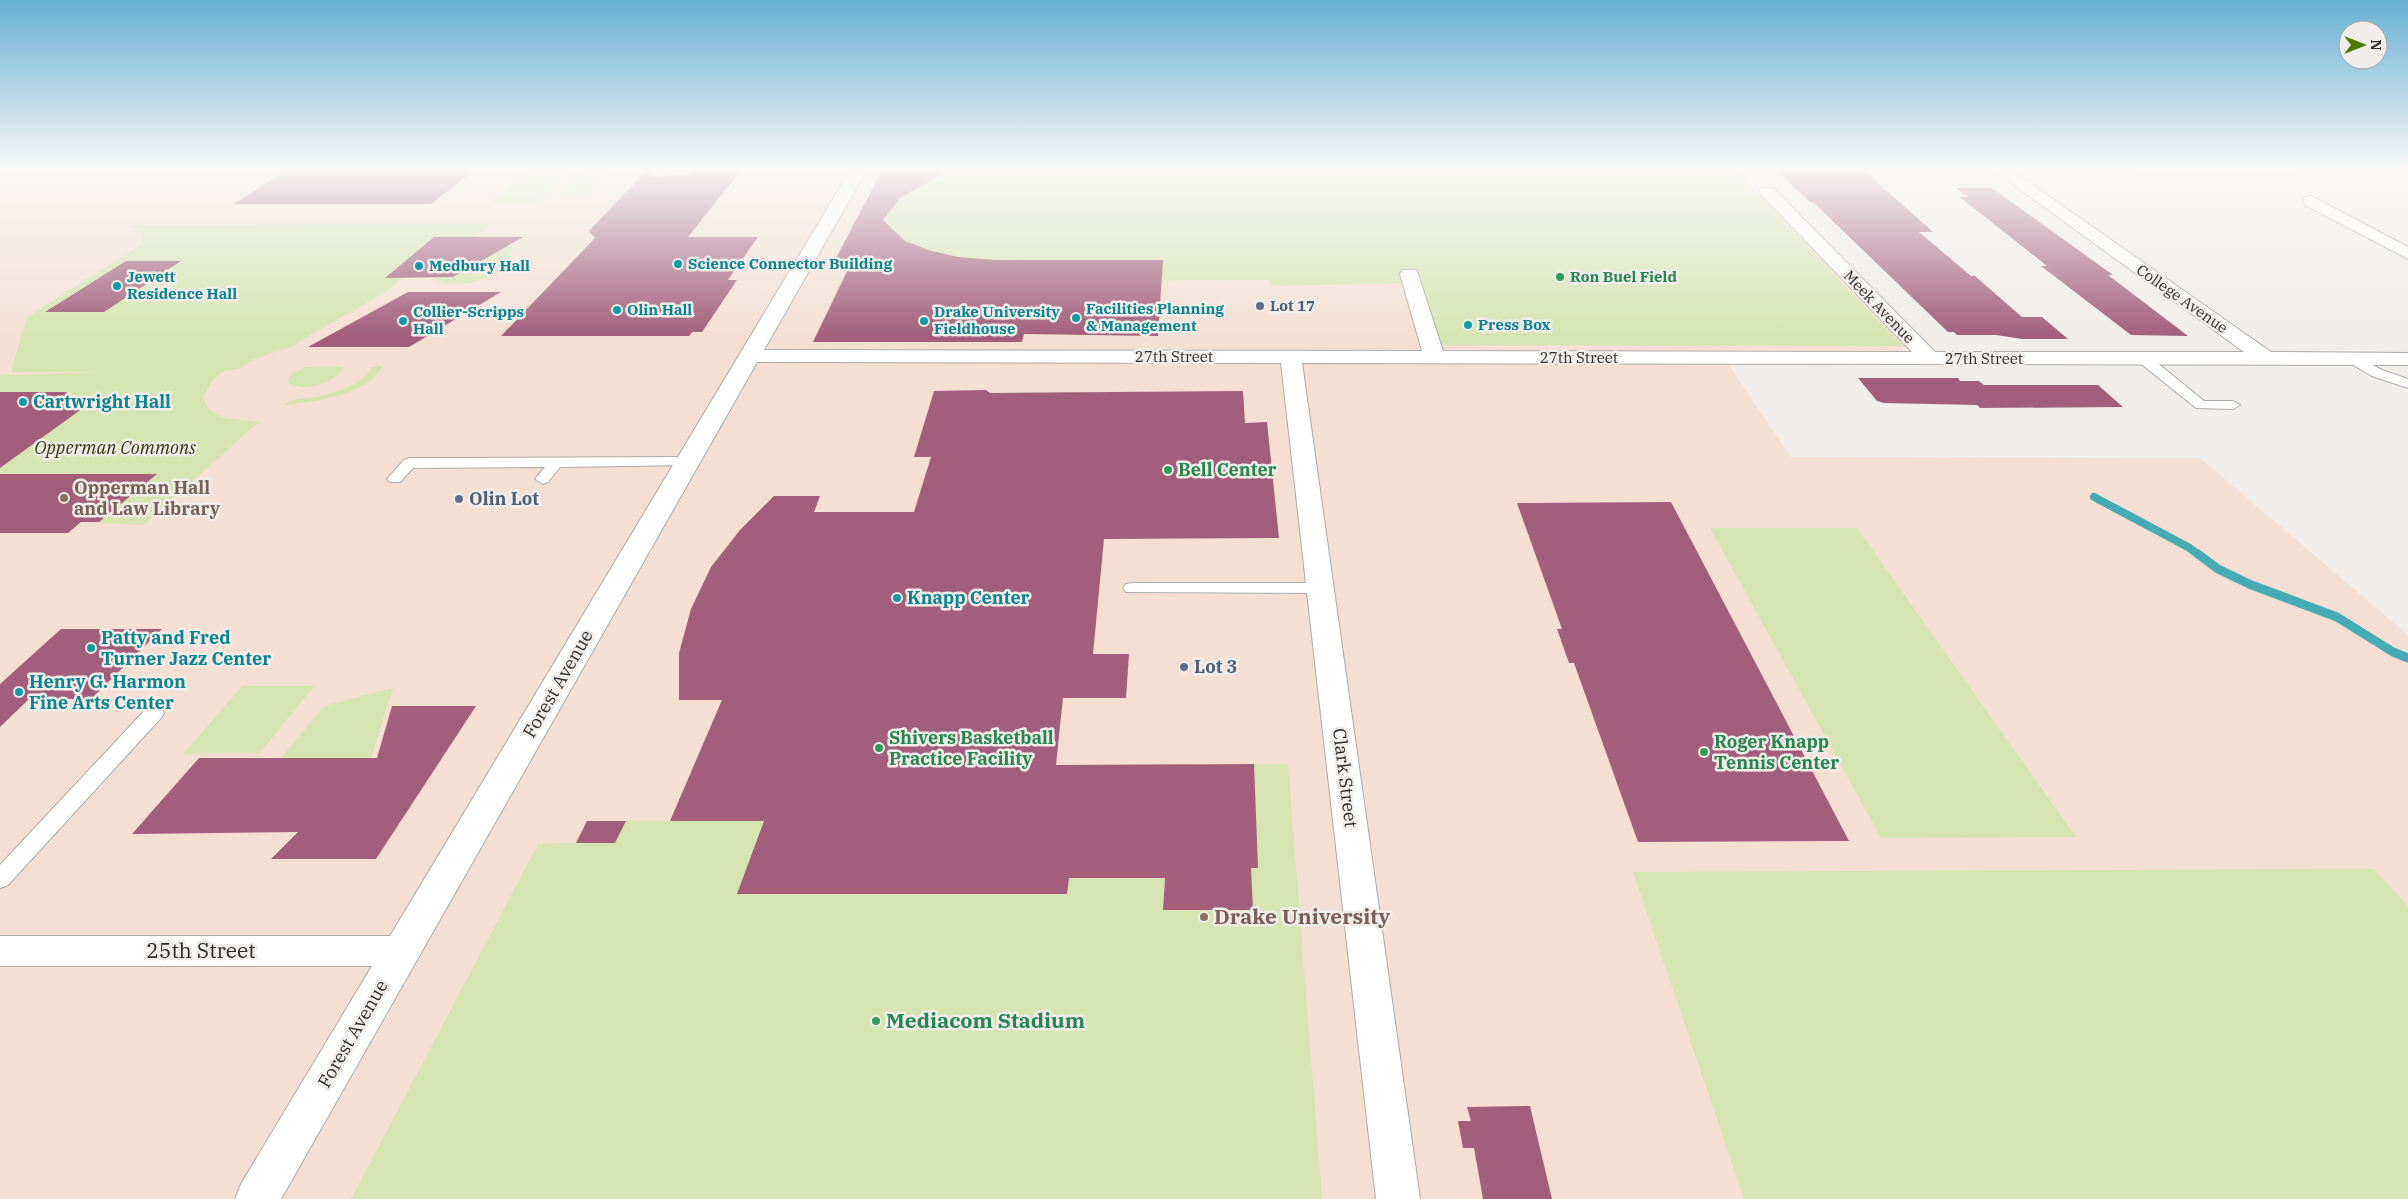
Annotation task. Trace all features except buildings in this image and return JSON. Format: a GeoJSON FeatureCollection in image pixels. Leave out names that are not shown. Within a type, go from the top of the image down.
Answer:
{"type":"FeatureCollection","features":[{"type":"Feature","properties":{"kind":"street","name":"Forest Avenue"},"geometry":{"type":"LineString","coordinates":[[257,1199],[826,225]]}},
{"type":"Feature","properties":{"kind":"street","name":"Meek Avenue"},"geometry":{"type":"LineString","coordinates":[[1800,225],[1930,359]]}},
{"type":"Feature","properties":{"kind":"street","name":"College Avenue"},"geometry":{"type":"LineString","coordinates":[[2079,225],[2267,359]]}},
{"type":"Feature","properties":{"kind":"street"},"geometry":{"type":"LineString","coordinates":[[2355,225],[2408,254]]}},
{"type":"Feature","properties":{"kind":"street"},"geometry":{"type":"LineString","coordinates":[[1409,274],[1435,358]]}},
{"type":"Feature","properties":{"kind":"street","name":"27th Street"},"geometry":{"type":"LineString","coordinates":[[750,356],[2145,360],[2408,358]]}},
{"type":"Feature","properties":{"kind":"street","name":"Clark Street"},"geometry":{"type":"LineString","coordinates":[[1291,358],[1398,1199]]}},
{"type":"Feature","properties":{"kind":"street","name":"25th Street"},"geometry":{"type":"LineString","coordinates":[[0,951],[402,951]]}},
{"type":"Feature","properties":{"kind":"lane"},"geometry":{"type":"LineString","coordinates":[[2353,359],[2377,374],[2408,384]]}},
{"type":"Feature","properties":{"kind":"lane"},"geometry":{"type":"LineString","coordinates":[[2145,360],[2200,405],[2233,405]]}},
{"type":"Feature","properties":{"kind":"lane"},"geometry":{"type":"LineString","coordinates":[[543,479],[556,462]]}},
{"type":"Feature","properties":{"kind":"lane"},"geometry":{"type":"LineString","coordinates":[[395,479],[409,463],[688,462]]}},
{"type":"Feature","properties":{"kind":"lane"},"geometry":{"type":"LineString","coordinates":[[1132,588],[1320,588]]}},
{"type":"Feature","properties":{"kind":"lane"},"geometry":{"type":"LineString","coordinates":[[0,879],[154,713]]}},
{"type":"Feature","properties":{"kind":"shaded area","name":"Drake University"},"geometry":{"type":"Polygon","coordinates":[[[0,225],[1790,225],[1906,347],[1896,352],[1720,352],[1791,457],[2200,458],[2408,635],[2408,1199],[0,1199],[0,225]]]}},
{"type":"Feature","properties":{"kind":"green space","name":"Opperman Commons"},"geometry":{"type":"Polygon","coordinates":[[[129,225],[489,225],[475,237],[434,237],[386,277],[403,278],[384,293],[290,347],[254,359],[239,369],[225,370],[213,380],[203,397],[208,409],[224,418],[259,422],[143,525],[81,522],[68,533],[0,533],[0,375],[105,372],[11,372],[27,317],[140,245],[143,235],[129,225]]]}},
{"type":"Feature","properties":{"kind":"green space"},"geometry":{"type":"Polygon","coordinates":[[[853,225],[1787,225],[1903,346],[1441,345],[1419,283],[1270,286],[1269,280],[1036,281],[855,266],[835,260],[853,225]]]}},
{"type":"Feature","properties":{"kind":"green space"},"geometry":{"type":"Polygon","coordinates":[[[504,244],[513,248],[507,262],[502,269],[487,278],[467,284],[448,284],[432,277],[504,244]]]}},
{"type":"Feature","properties":{"kind":"green space"},"geometry":{"type":"Polygon","coordinates":[[[383,366],[376,376],[366,384],[353,390],[324,399],[284,405],[293,400],[336,392],[353,385],[367,374],[372,367],[383,366]]]}},
{"type":"Feature","properties":{"kind":"green space"},"geometry":{"type":"Polygon","coordinates":[[[306,367],[341,367],[342,370],[338,375],[324,383],[308,387],[300,387],[287,382],[292,374],[306,367]]]}},
{"type":"Feature","properties":{"kind":"green space"},"geometry":{"type":"Polygon","coordinates":[[[1710,528],[1857,528],[2076,837],[1881,838],[1710,528]]]}},
{"type":"Feature","properties":{"kind":"green space"},"geometry":{"type":"Polygon","coordinates":[[[242,686],[314,686],[260,753],[183,754],[242,686]]]}},
{"type":"Feature","properties":{"kind":"green space"},"geometry":{"type":"Polygon","coordinates":[[[393,688],[371,758],[281,758],[324,706],[393,688]]]}},
{"type":"Feature","properties":{"kind":"green space","name":"Mediacom Stadium"},"geometry":{"type":"Polygon","coordinates":[[[1288,764],[1322,1199],[351,1199],[538,844],[575,843],[587,821],[1048,820],[1056,765],[1288,764]]]}},
{"type":"Feature","properties":{"kind":"green space"},"geometry":{"type":"Polygon","coordinates":[[[2374,869],[2408,906],[2408,1199],[1744,1199],[1633,872],[2374,869]]]}},
{"type":"Feature","properties":{"kind":"waterway"},"geometry":{"type":"LineString","coordinates":[[2094,497],[2188,547],[2199,555]]}},
{"type":"Feature","properties":{"kind":"waterway"},"geometry":{"type":"LineString","coordinates":[[2198,554],[2218,569],[2249,584],[2337,617],[2393,652],[2408,658]]}},
{"type":"Feature","properties":{"kind":"place","name":"Science Connector Building"},"geometry":{"type":"Point","coordinates":[678,264]}},
{"type":"Feature","properties":{"kind":"place","name":"Medbury Hall"},"geometry":{"type":"Point","coordinates":[419,266]}},
{"type":"Feature","properties":{"kind":"place","name":"Ron Buel Field"},"geometry":{"type":"Point","coordinates":[1560,277]}},
{"type":"Feature","properties":{"kind":"place","name":"Jewett Residence Hall"},"geometry":{"type":"Point","coordinates":[117,286]}},
{"type":"Feature","properties":{"kind":"place","name":"Lot 17"},"geometry":{"type":"Point","coordinates":[1260,306]}},
{"type":"Feature","properties":{"kind":"place","name":"Olin Hall"},"geometry":{"type":"Point","coordinates":[617,310]}},
{"type":"Feature","properties":{"kind":"place","name":"Facilities Planning & Management"},"geometry":{"type":"Point","coordinates":[1076,318]}},
{"type":"Feature","properties":{"kind":"place","name":"Collier-Scripps Hall"},"geometry":{"type":"Point","coordinates":[403,321]}},
{"type":"Feature","properties":{"kind":"place","name":"Drake University Fieldhouse"},"geometry":{"type":"Point","coordinates":[924,321]}},
{"type":"Feature","properties":{"kind":"place","name":"Press Box"},"geometry":{"type":"Point","coordinates":[1468,325]}},
{"type":"Feature","properties":{"kind":"place","name":"Cartwright Hall"},"geometry":{"type":"Point","coordinates":[23,402]}},
{"type":"Feature","properties":{"kind":"place","name":"Bell Center"},"geometry":{"type":"Point","coordinates":[1168,470]}},
{"type":"Feature","properties":{"kind":"place","name":"Opperman Hall and Law Library"},"geometry":{"type":"Point","coordinates":[64,498]}},
{"type":"Feature","properties":{"kind":"place","name":"Olin Lot"},"geometry":{"type":"Point","coordinates":[459,499]}},
{"type":"Feature","properties":{"kind":"place","name":"Knapp Center"},"geometry":{"type":"Point","coordinates":[897,598]}},
{"type":"Feature","properties":{"kind":"place","name":"Patty and Fred Turner Jazz Center"},"geometry":{"type":"Point","coordinates":[91,648]}},
{"type":"Feature","properties":{"kind":"place","name":"Lot 3"},"geometry":{"type":"Point","coordinates":[1184,667]}},
{"type":"Feature","properties":{"kind":"place","name":"Henry G. Harmon Fine Arts Center"},"geometry":{"type":"Point","coordinates":[19,692]}},
{"type":"Feature","properties":{"kind":"place","name":"Shivers Basketball Practice Facility"},"geometry":{"type":"Point","coordinates":[879,748]}},
{"type":"Feature","properties":{"kind":"place","name":"Roger Knapp Tennis Center"},"geometry":{"type":"Point","coordinates":[1704,752]}},
{"type":"Feature","properties":{"kind":"place","name":"Drake University"},"geometry":{"type":"Point","coordinates":[1204,917]}},
{"type":"Feature","properties":{"kind":"place","name":"Mediacom Stadium"},"geometry":{"type":"Point","coordinates":[876,1021]}}]}
